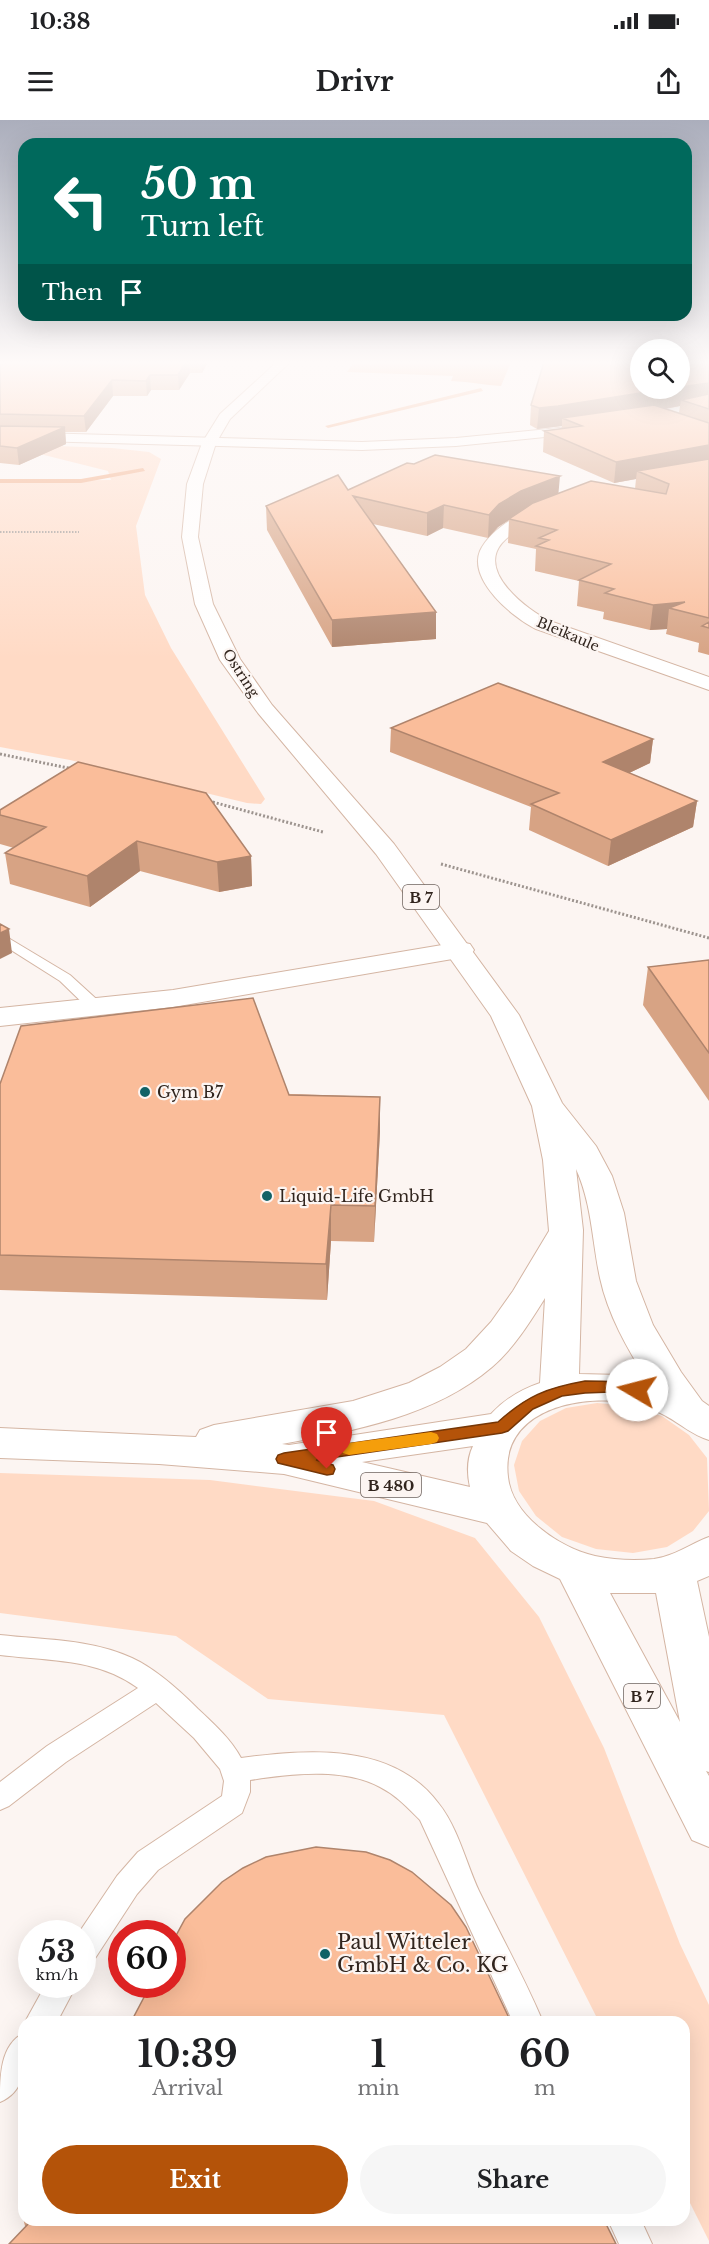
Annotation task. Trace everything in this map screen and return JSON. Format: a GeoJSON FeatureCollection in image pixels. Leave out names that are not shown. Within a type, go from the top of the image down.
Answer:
{"type":"FeatureCollection","features":[{"type":"Feature","properties":{"kind":"main road","name":"Ostring"},"geometry":{"type":"LineString","coordinates":[[203,461],[195,484],[190,537],[204,604],[230,660],[265,709],[385,849],[460,950],[505,1015],[548,1106]]}},
{"type":"Feature","properties":{"kind":"main road","name":"Bleikaule"},"geometry":{"type":"LineString","coordinates":[[565,505],[526,518],[503,532],[490,546],[486,560],[488,572],[496,586],[525,615],[544,625],[605,649],[709,684]]}},
{"type":"Feature","properties":{"kind":"main road"},"geometry":{"type":"LineString","coordinates":[[0,1017],[98,1009],[184,997],[460,950]]}},
{"type":"Feature","properties":{"kind":"main road","name":"B 7"},"geometry":{"type":"LineString","coordinates":[[548,1106],[559,1160],[566,1230],[559,1391]]}},
{"type":"Feature","properties":{"kind":"main road","name":"B 7"},"geometry":{"type":"LineString","coordinates":[[548,1106],[570,1131],[591,1165],[600,1188],[621,1292],[633,1325],[659,1371],[698,1418]]}},
{"type":"Feature","properties":{"kind":"main road"},"geometry":{"type":"LineString","coordinates":[[159,1449],[340,1419],[402,1400],[442,1383],[478,1359],[503,1331],[521,1307],[566,1230]]}},
{"type":"Feature","properties":{"kind":"main road","name":"B 7"},"geometry":{"type":"LineString","coordinates":[[698,1418],[663,1398],[611,1386],[559,1391],[527,1405],[502,1427],[493,1446],[488,1467],[490,1488],[499,1510],[518,1534],[544,1554],[576,1569],[609,1576],[642,1577],[691,1563],[709,1751]]}},
{"type":"Feature","properties":{"kind":"main road","name":"B 480"},"geometry":{"type":"LineString","coordinates":[[284,1459],[502,1427]]}},
{"type":"Feature","properties":{"kind":"main road","name":"B 480"},"geometry":{"type":"LineString","coordinates":[[0,1443],[159,1449],[284,1459],[499,1510]]}},
{"type":"Feature","properties":{"kind":"main road","name":"B 7"},"geometry":{"type":"LineString","coordinates":[[576,1569],[709,1824]]}},
{"type":"Feature","properties":{"kind":"lane"},"geometry":{"type":"LineString","coordinates":[[0,937],[65,978],[98,1009]]}},
{"type":"Feature","properties":{"kind":"lane"},"geometry":{"type":"LineString","coordinates":[[0,1645],[90,1656],[123,1665],[157,1689],[214,1742],[235,1770],[238,1788],[233,1803],[148,1861],[126,1885],[96,1931]]}},
{"type":"Feature","properties":{"kind":"lane"},"geometry":{"type":"LineString","coordinates":[[0,1798],[23,1778],[61,1751],[157,1689]]}},
{"type":"Feature","properties":{"kind":"lane"},"geometry":{"type":"LineString","coordinates":[[235,1770],[287,1763],[356,1764],[404,1785],[430,1812],[462,1885],[525,2016]]}},
{"type":"Feature","properties":{"kind":"lane"},"geometry":{"type":"LineString","coordinates":[[44,2016],[55,1998]]}},
{"type":"Feature","properties":{"kind":"lane"},"geometry":{"type":"LineString","coordinates":[[0,2087],[18,2058]]}},
{"type":"Feature","properties":{"kind":"lane"},"geometry":{"type":"LineString","coordinates":[[627,2226],[636,2244]]}},
{"type":"Feature","properties":{"kind":"path"},"geometry":{"type":"LineString","coordinates":[[0,532],[80,532]]}},
{"type":"Feature","properties":{"kind":"path"},"geometry":{"type":"LineString","coordinates":[[0,754],[78,770]]}},
{"type":"Feature","properties":{"kind":"path"},"geometry":{"type":"LineString","coordinates":[[209,801],[709,938]]}},
{"type":"Feature","properties":{"kind":"shaded area"},"geometry":{"type":"Polygon","coordinates":[[[68,461],[160,461],[136,526],[145,595],[171,648],[265,799],[261,804],[247,803],[70,760],[0,747],[0,481],[111,480],[108,471],[68,461]]]}},
{"type":"Feature","properties":{"kind":"shaded area"},"geometry":{"type":"Polygon","coordinates":[[[597,1403],[630,1406],[662,1416],[689,1435],[707,1458],[709,1511],[693,1531],[667,1547],[633,1553],[596,1549],[562,1537],[536,1516],[519,1491],[514,1465],[522,1441],[540,1421],[566,1408],[597,1403]]]}},
{"type":"Feature","properties":{"kind":"shaded area"},"geometry":{"type":"Polygon","coordinates":[[[0,1473],[210,1480],[374,1501],[475,1538],[539,1617],[604,1748],[680,1944],[709,2005],[709,2241],[690,2203],[690,2016],[596,2016],[444,1715],[268,1699],[176,1636],[0,1613],[0,1473]]]}},
{"type":"Feature","properties":{"kind":"building"},"geometry":{"type":"Polygon","coordinates":[[[421,461],[471,461],[560,476],[521,491],[499,504],[489,515],[444,505],[427,513],[353,496],[436,612],[332,620],[266,506],[338,475],[348,490],[407,463],[414,464],[421,461]]]}},
{"type":"Feature","properties":{"kind":"building"},"geometry":{"type":"Polygon","coordinates":[[[709,461],[709,618],[669,608],[685,602],[653,605],[605,593],[614,589],[579,580],[611,564],[536,546],[549,540],[539,538],[557,530],[509,519],[533,503],[591,481],[666,494],[669,484],[637,471],[709,461]]]}},
{"type":"Feature","properties":{"kind":"building"},"geometry":{"type":"Polygon","coordinates":[[[498,683],[653,739],[603,762],[697,801],[611,840],[531,804],[559,793],[391,728],[498,683]]]}},
{"type":"Feature","properties":{"kind":"building"},"geometry":{"type":"Polygon","coordinates":[[[78,762],[206,793],[251,856],[217,862],[137,841],[87,876],[5,853],[46,827],[0,815],[0,810],[78,762]]]}},
{"type":"Feature","properties":{"kind":"building"},"geometry":{"type":"Polygon","coordinates":[[[0,924],[9,929],[0,933],[0,924]]]}},
{"type":"Feature","properties":{"kind":"building"},"geometry":{"type":"Polygon","coordinates":[[[709,960],[709,1053],[648,967],[709,960]]]}},
{"type":"Feature","properties":{"kind":"building"},"geometry":{"type":"Polygon","coordinates":[[[253,998],[289,1095],[380,1097],[375,1206],[331,1205],[326,1264],[0,1255],[0,1084],[21,1026],[253,998]]]}},
{"type":"Feature","properties":{"kind":"building","name":"Paul Witteler GmbH & Co. KG"},"geometry":{"type":"Polygon","coordinates":[[[316,1847],[366,1852],[390,1860],[412,1872],[451,1905],[466,1927],[508,2016],[134,2016],[144,1998],[186,1998],[184,1920],[222,1882],[266,1857],[316,1847]]]}},
{"type":"Feature","properties":{"kind":"building"},"geometry":{"type":"Polygon","coordinates":[[[26,2226],[607,2226],[616,2244],[9,2244],[26,2226]]]}},
{"type":"Feature","properties":{"kind":"waterway"},"geometry":{"type":"LineString","coordinates":[[0,481],[81,481],[143,470]]}},
{"type":"Feature","properties":{"kind":"slow traffic"},"geometry":{"type":"LineString","coordinates":[[349,1449],[431,1438]]}},
{"type":"Feature","properties":{"kind":"place","name":"Gym B7"},"geometry":{"type":"Point","coordinates":[145,1092]}},
{"type":"Feature","properties":{"kind":"place","name":"Liquid-Life GmbH"},"geometry":{"type":"Point","coordinates":[267,1196]}},
{"type":"Feature","properties":{"kind":"place","name":"Paul Witteler GmbH & Co. KG"},"geometry":{"type":"Point","coordinates":[325,1954]}},
{"type":"Feature","properties":{"kind":"route"},"geometry":{"type":"LineString","coordinates":[[327,1469],[284,1459],[502,1427],[527,1405],[559,1391],[611,1386],[637,1390]]}}]}
